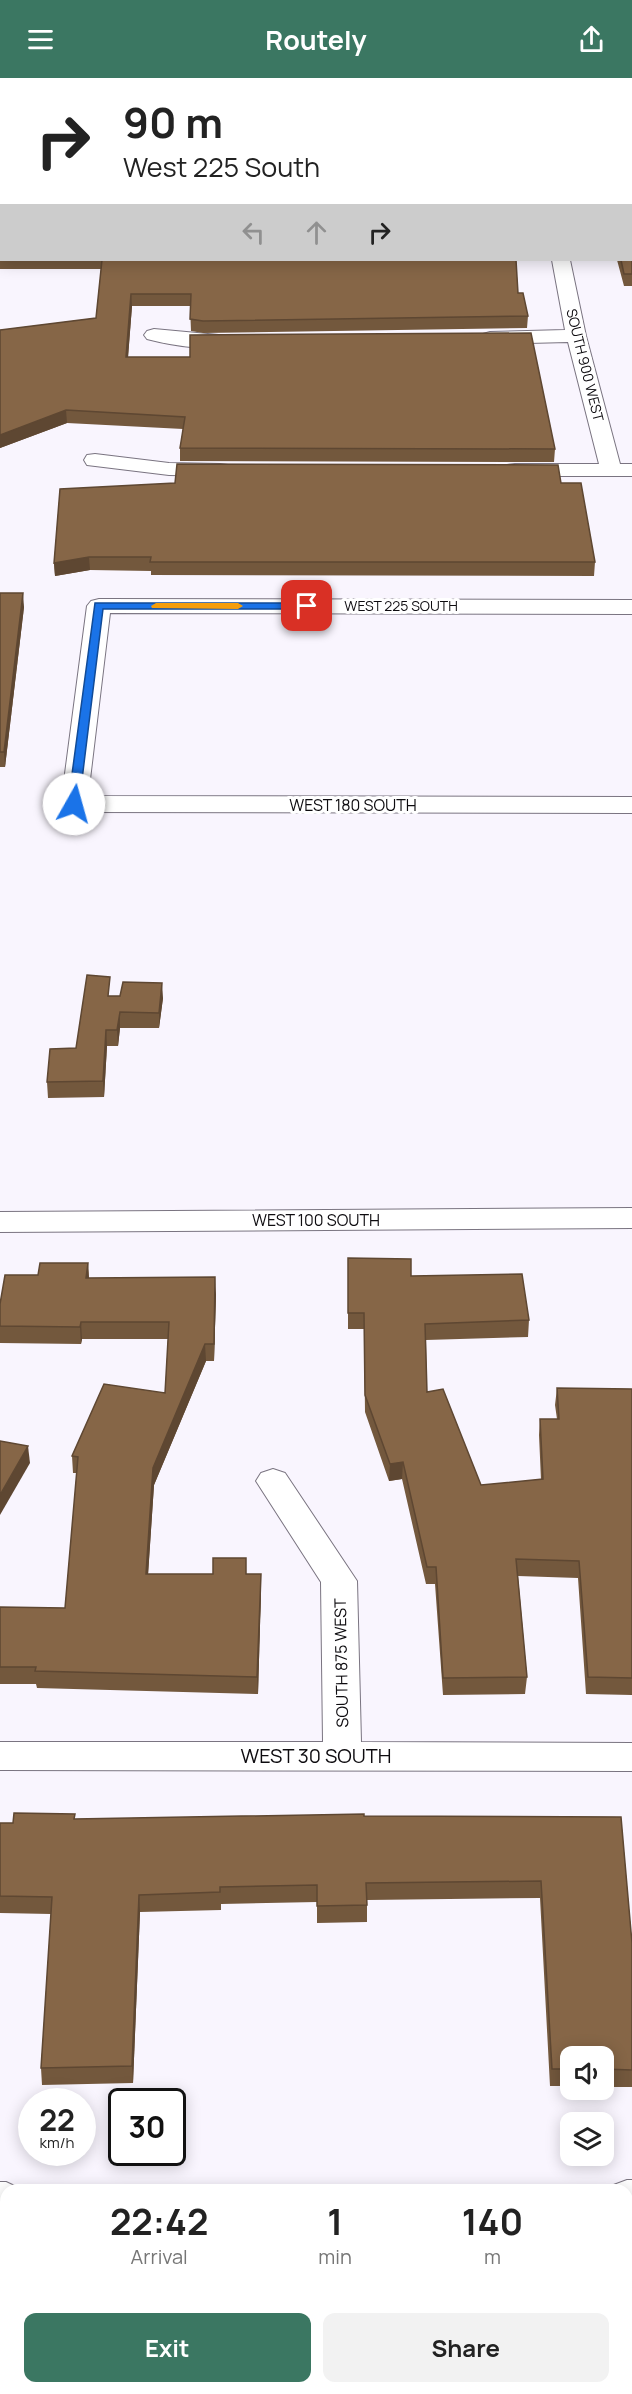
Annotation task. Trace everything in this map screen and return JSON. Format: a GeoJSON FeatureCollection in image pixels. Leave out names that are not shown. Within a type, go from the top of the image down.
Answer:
{"type":"FeatureCollection","features":[{"type":"Feature","properties":{"kind":"street","name":"SOUTH 900 WEST"},"geometry":{"type":"LineString","coordinates":[[561,261],[576,336],[622,470]]}},
{"type":"Feature","properties":{"kind":"street"},"geometry":{"type":"LineString","coordinates":[[154,336],[203,341],[250,341]]}},
{"type":"Feature","properties":{"kind":"street"},"geometry":{"type":"LineString","coordinates":[[472,338],[576,336]]}},
{"type":"Feature","properties":{"kind":"street"},"geometry":{"type":"LineString","coordinates":[[95,460],[169,470],[240,470]]}},
{"type":"Feature","properties":{"kind":"street"},"geometry":{"type":"LineString","coordinates":[[492,470],[622,470]]}},
{"type":"Feature","properties":{"kind":"street","name":"WEST 225 SOUTH"},"geometry":{"type":"LineString","coordinates":[[74,804],[99,606],[632,607]]}},
{"type":"Feature","properties":{"kind":"street","name":"WEST 180 SOUTH"},"geometry":{"type":"LineString","coordinates":[[74,804],[632,805]]}},
{"type":"Feature","properties":{"kind":"street","name":"WEST 100 SOUTH"},"geometry":{"type":"LineString","coordinates":[[0,1222],[632,1218]]}},
{"type":"Feature","properties":{"kind":"street","name":"SOUTH 875 WEST"},"geometry":{"type":"LineString","coordinates":[[273,1481],[339,1581],[342,1756]]}},
{"type":"Feature","properties":{"kind":"street","name":"WEST 30 SOUTH"},"geometry":{"type":"LineString","coordinates":[[0,1756],[632,1757]]}},
{"type":"Feature","properties":{"kind":"building"},"geometry":{"type":"Polygon","coordinates":[[[102,261],[516,261],[518,293],[523,293],[528,316],[203,321],[190,319],[191,294],[131,294],[126,357],[190,357],[190,335],[531,333],[555,449],[180,448],[185,417],[66,410],[0,435],[0,330],[96,318],[102,261]]]}},
{"type":"Feature","properties":{"kind":"building"},"geometry":{"type":"Polygon","coordinates":[[[621,261],[632,261],[632,274],[624,274],[621,261]]]}},
{"type":"Feature","properties":{"kind":"building"},"geometry":{"type":"Polygon","coordinates":[[[177,464],[558,465],[561,483],[581,483],[595,562],[150,562],[151,557],[89,557],[54,563],[60,489],[175,483],[177,464]]]}},
{"type":"Feature","properties":{"kind":"building"},"geometry":{"type":"Polygon","coordinates":[[[0,593],[23,593],[4,752],[0,752],[0,593]]]}},
{"type":"Feature","properties":{"kind":"building"},"geometry":{"type":"Polygon","coordinates":[[[87,975],[110,977],[108,996],[120,996],[123,982],[162,983],[159,1013],[120,1012],[117,1030],[106,1030],[103,1081],[47,1082],[50,1049],[76,1048],[87,975]]]}},
{"type":"Feature","properties":{"kind":"building"},"geometry":{"type":"Polygon","coordinates":[[[348,1258],[411,1259],[411,1276],[522,1274],[529,1320],[425,1324],[427,1392],[443,1389],[481,1485],[543,1479],[540,1419],[559,1419],[557,1388],[632,1389],[632,1678],[588,1677],[579,1561],[516,1559],[527,1677],[443,1678],[436,1567],[427,1567],[403,1462],[390,1464],[365,1395],[364,1313],[348,1313],[348,1258]]]}},
{"type":"Feature","properties":{"kind":"building"},"geometry":{"type":"Polygon","coordinates":[[[40,1263],[88,1263],[86,1278],[215,1277],[214,1344],[205,1344],[153,1468],[146,1574],[213,1574],[213,1558],[246,1558],[246,1574],[261,1574],[257,1677],[35,1671],[36,1667],[0,1667],[0,1607],[65,1608],[78,1457],[72,1456],[104,1384],[165,1393],[169,1322],[81,1322],[80,1327],[0,1326],[0,1304],[5,1275],[38,1275],[40,1263]]]}},
{"type":"Feature","properties":{"kind":"building"},"geometry":{"type":"Polygon","coordinates":[[[0,1441],[28,1446],[0,1495],[0,1441]]]}},
{"type":"Feature","properties":{"kind":"building"},"geometry":{"type":"Polygon","coordinates":[[[14,1813],[75,1814],[74,1819],[364,1814],[364,1816],[621,1817],[632,1943],[632,2070],[614,2069],[614,2046],[560,2046],[560,2069],[552,2069],[541,1881],[366,1883],[367,1905],[317,1906],[317,1885],[220,1887],[220,1892],[139,1895],[132,2066],[41,2068],[52,1897],[0,1896],[0,1823],[13,1823],[14,1813]]]}},
{"type":"Feature","properties":{"kind":"slow traffic"},"geometry":{"type":"LineString","coordinates":[[156,606],[238,606]]}},
{"type":"Feature","properties":{"kind":"route"},"geometry":{"type":"LineString","coordinates":[[74,804],[99,606],[307,606]]}}]}
